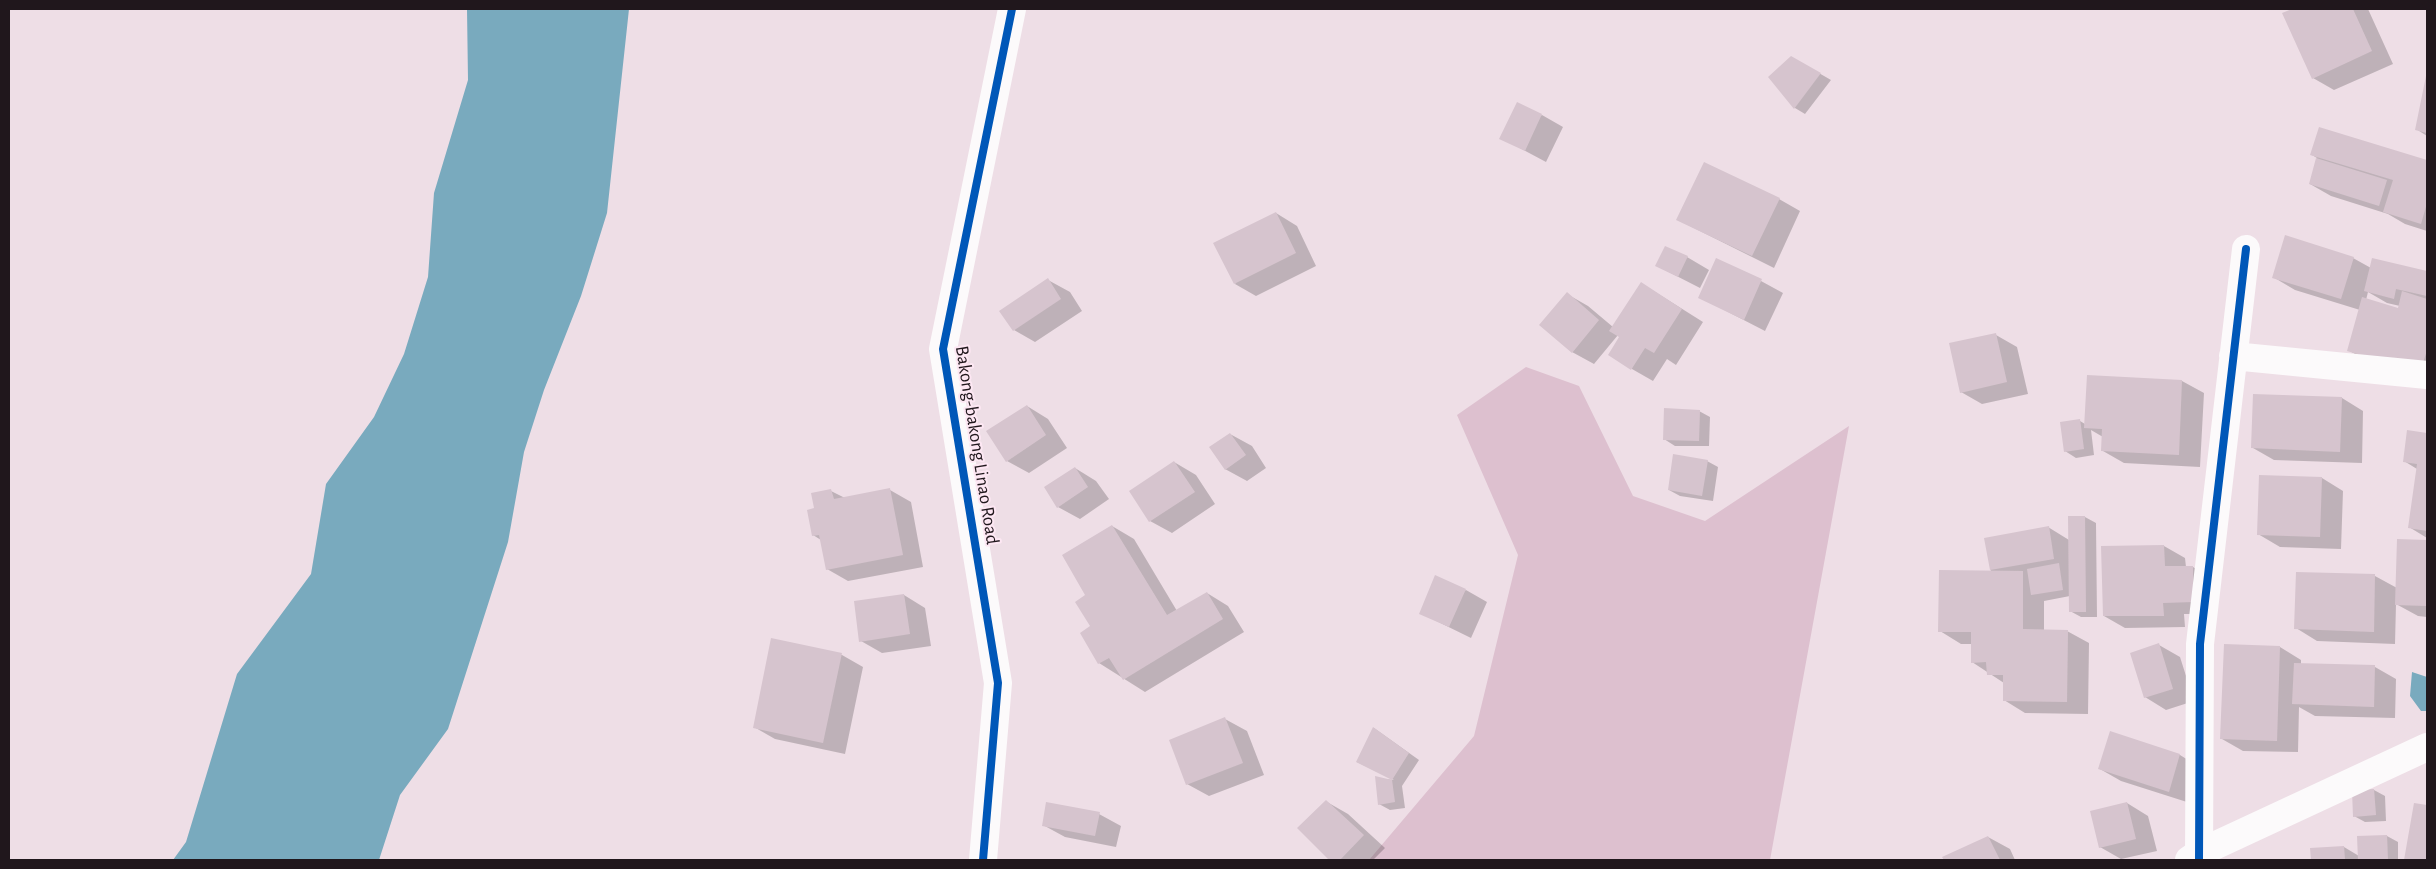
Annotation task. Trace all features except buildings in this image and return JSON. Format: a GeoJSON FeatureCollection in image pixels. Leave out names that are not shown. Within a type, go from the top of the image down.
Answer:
{"type":"FeatureCollection","features":[{"type":"Feature","properties":{"kind":"street","name":"Bakong-bakong Linao Road"},"geometry":{"type":"LineString","coordinates":[[983,860],[998,684],[943,348],[1012,9]]}},
{"type":"Feature","properties":{"kind":"street"},"geometry":{"type":"LineString","coordinates":[[2246,249],[2200,644],[2195,858],[2427,747]]}},
{"type":"Feature","properties":{"kind":"street"},"geometry":{"type":"LineString","coordinates":[[2234,356],[2427,375]]}},
{"type":"Feature","properties":{"kind":"shaded area"},"geometry":{"type":"Polygon","coordinates":[[[1526,367],[1579,386],[1633,496],[1705,521],[1849,426],[1770,860],[1369,860],[1474,736],[1518,555],[1457,415],[1526,367]]]}},
{"type":"Feature","properties":{"kind":"water"},"geometry":{"type":"Polygon","coordinates":[[[467,9],[629,9],[607,213],[581,296],[544,390],[524,452],[508,542],[448,729],[400,795],[379,860],[173,860],[186,842],[237,674],[311,574],[326,484],[374,417],[404,354],[428,277],[434,193],[468,80],[467,9]]]}},
{"type":"Feature","properties":{"kind":"water"},"geometry":{"type":"Polygon","coordinates":[[[2412,672],[2427,677],[2427,711],[2421,711],[2410,696],[2412,672]]]}},
{"type":"Feature","properties":{"kind":"cycle path"},"geometry":{"type":"LineString","coordinates":[[983,860],[998,683],[943,349],[1012,9]]}},
{"type":"Feature","properties":{"kind":"cycle path"},"geometry":{"type":"LineString","coordinates":[[2199,860],[2200,644],[2246,249]]}}]}
